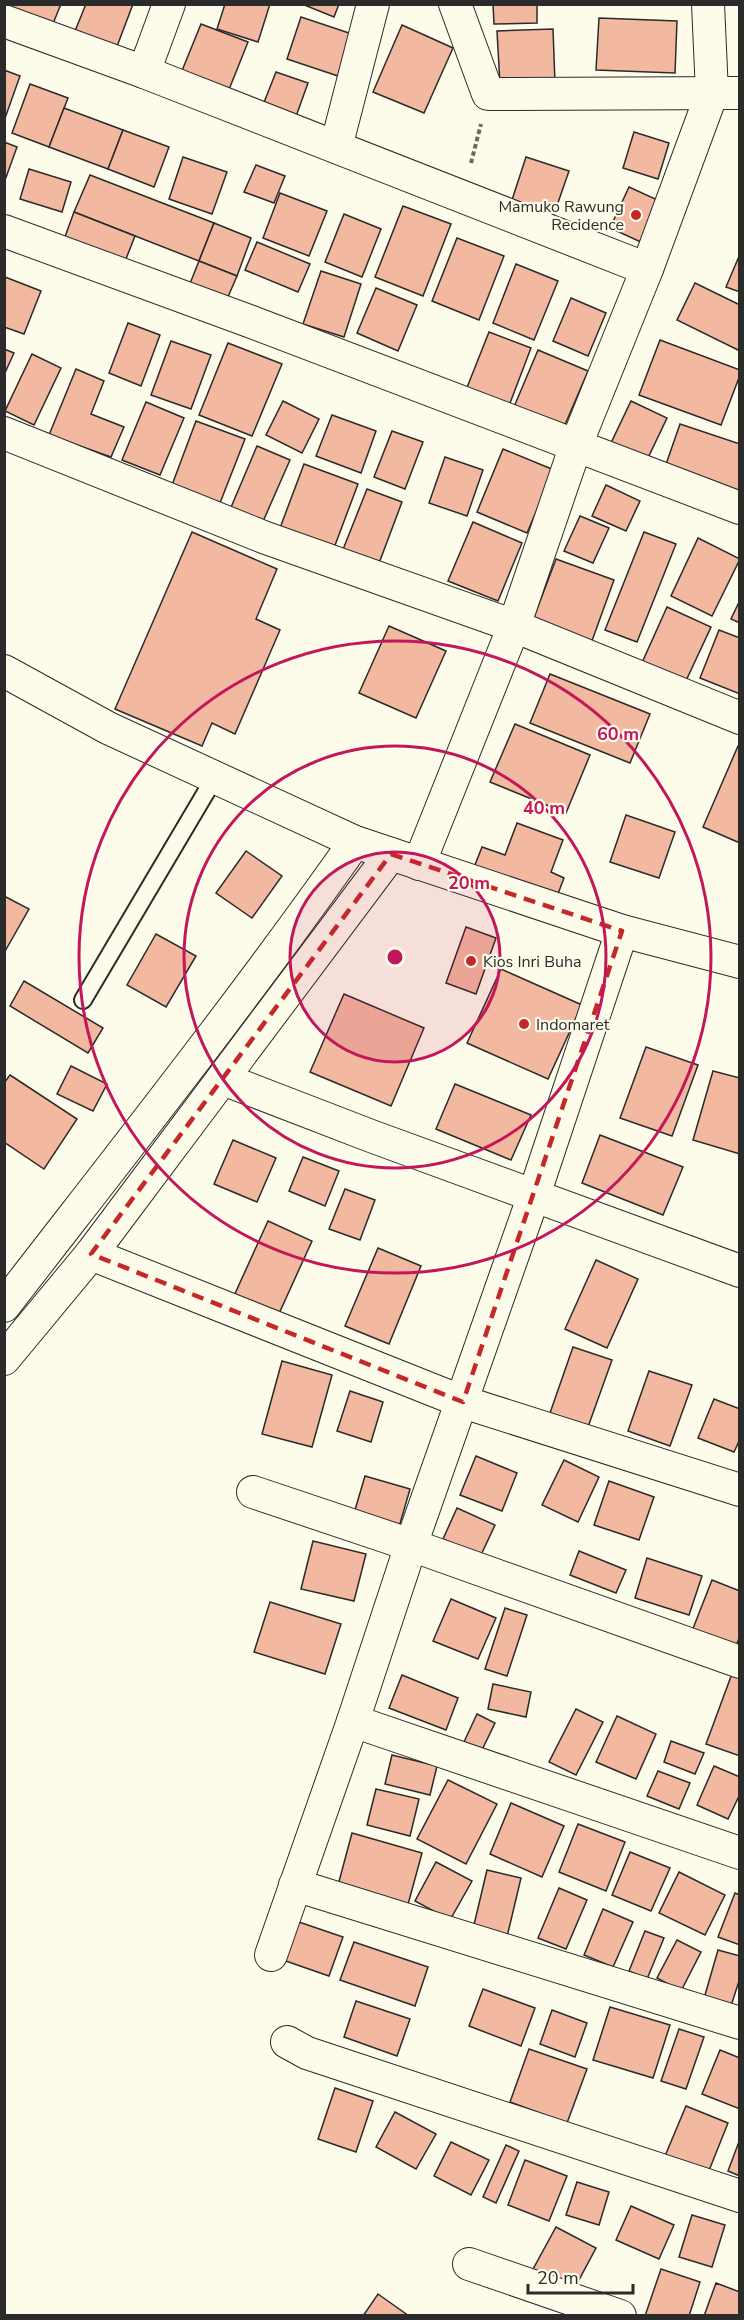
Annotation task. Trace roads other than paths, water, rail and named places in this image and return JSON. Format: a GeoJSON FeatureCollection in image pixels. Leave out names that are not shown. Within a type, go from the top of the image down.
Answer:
{"type":"FeatureCollection","features":[{"type":"Feature","properties":{"kind":"street"},"geometry":{"type":"LineString","coordinates":[[144,72],[169,4]]}},
{"type":"Feature","properties":{"kind":"street"},"geometry":{"type":"LineString","coordinates":[[336,147],[373,4]]}},
{"type":"Feature","properties":{"kind":"street"},"geometry":{"type":"LineString","coordinates":[[455,4],[488,94],[726,93]]}},
{"type":"Feature","properties":{"kind":"street"},"geometry":{"type":"LineString","coordinates":[[4,1359],[91,1254],[289,988],[405,859],[514,626],[576,445],[647,269],[726,93],[708,4]]}},
{"type":"Feature","properties":{"kind":"street"},"geometry":{"type":"LineString","coordinates":[[4,21],[144,72],[647,269]]}},
{"type":"Feature","properties":{"kind":"street"},"geometry":{"type":"LineString","coordinates":[[4,231],[740,508]]}},
{"type":"Feature","properties":{"kind":"street"},"geometry":{"type":"LineString","coordinates":[[4,433],[266,538],[514,626],[740,718]]}},
{"type":"Feature","properties":{"kind":"street"},"geometry":{"type":"LineString","coordinates":[[4,671],[108,728],[355,842],[622,931],[740,962]]}},
{"type":"Feature","properties":{"kind":"street"},"geometry":{"type":"LineString","coordinates":[[4,1306],[199,1057],[278,952],[355,842]]}},
{"type":"Feature","properties":{"kind":"street"},"geometry":{"type":"LineString","coordinates":[[271,1955],[534,1195],[622,931]]}},
{"type":"Feature","properties":{"kind":"street"},"geometry":{"type":"LineString","coordinates":[[223,1079],[370,1136],[740,1271]]}},
{"type":"Feature","properties":{"kind":"street"},"geometry":{"type":"LineString","coordinates":[[91,1254],[463,1402],[740,1490]]}},
{"type":"Feature","properties":{"kind":"street"},"geometry":{"type":"LineString","coordinates":[[253,1492],[411,1545],[740,1662]]}},
{"type":"Feature","properties":{"kind":"street"},"geometry":{"type":"LineString","coordinates":[[353,1721],[740,1853]]}},
{"type":"Feature","properties":{"kind":"street"},"geometry":{"type":"LineString","coordinates":[[295,1885],[740,2023]]}},
{"type":"Feature","properties":{"kind":"street"},"geometry":{"type":"LineString","coordinates":[[287,2042],[307,2053],[740,2196]]}},
{"type":"Feature","properties":{"kind":"street"},"geometry":{"type":"LineString","coordinates":[[469,2264],[620,2316]]}},
{"type":"Feature","properties":{"kind":"lane"},"geometry":{"type":"LineString","coordinates":[[82,1000],[215,777]]}},
{"type":"Feature","properties":{"kind":"place","name":"Mamuko Rawung Recidence"},"geometry":{"type":"Point","coordinates":[636,215]}},
{"type":"Feature","properties":{"kind":"place","name":"Kios Inri Buha"},"geometry":{"type":"Point","coordinates":[471,961]}},
{"type":"Feature","properties":{"kind":"place","name":"Indomaret"},"geometry":{"type":"Point","coordinates":[524,1024]}}]}
